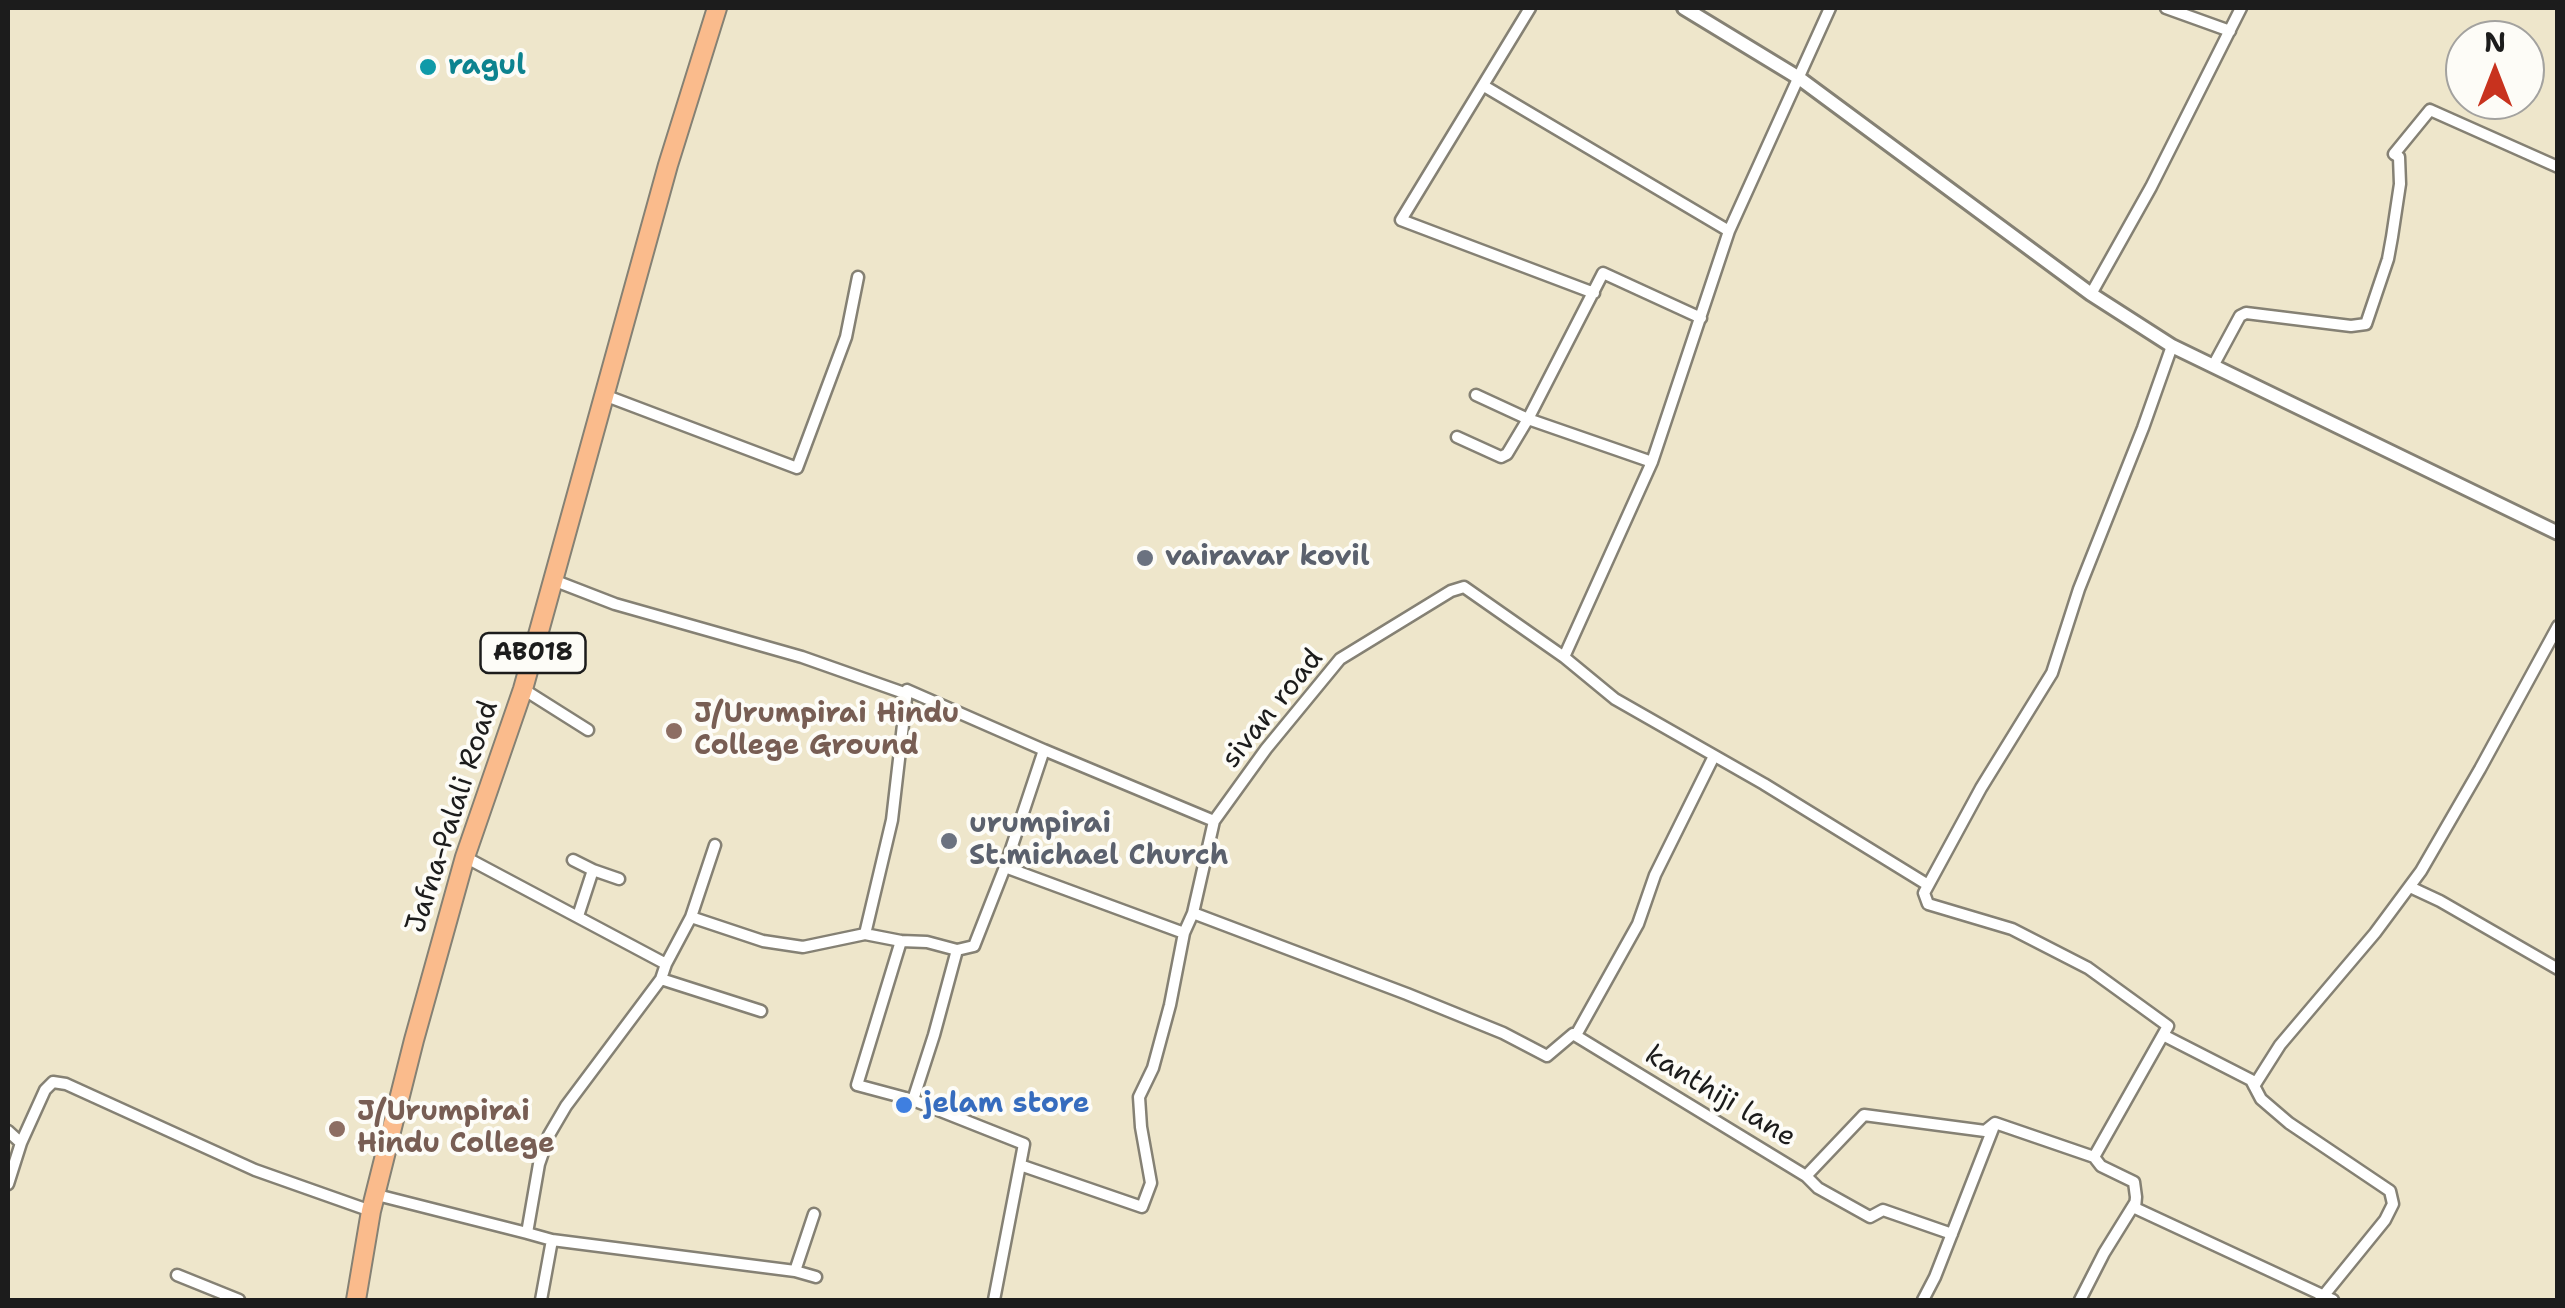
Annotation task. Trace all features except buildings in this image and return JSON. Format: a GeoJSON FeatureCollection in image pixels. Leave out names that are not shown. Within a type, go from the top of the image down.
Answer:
{"type":"FeatureCollection","features":[{"type":"Feature","properties":{"kind":"main road","name":"Jafna-Palali Road"},"geometry":{"type":"LineString","coordinates":[[356,1300],[374,1203],[414,1040],[465,858],[523,689],[668,165],[717,8]]}},
{"type":"Feature","properties":{"kind":"street"},"geometry":{"type":"LineString","coordinates":[[1530,8],[1401,220],[1594,292]]}},
{"type":"Feature","properties":{"kind":"street"},"geometry":{"type":"LineString","coordinates":[[1684,8],[1798,78],[2091,294],[2172,346],[2558,533]]}},
{"type":"Feature","properties":{"kind":"street"},"geometry":{"type":"LineString","coordinates":[[1830,8],[1729,230],[1652,462],[1564,658],[1614,699],[1928,884]]}},
{"type":"Feature","properties":{"kind":"street"},"geometry":{"type":"LineString","coordinates":[[2166,8],[2230,31]]}},
{"type":"Feature","properties":{"kind":"street"},"geometry":{"type":"LineString","coordinates":[[2091,294],[2151,187],[2241,8]]}},
{"type":"Feature","properties":{"kind":"street"},"geometry":{"type":"LineString","coordinates":[[1484,86],[1729,230]]}},
{"type":"Feature","properties":{"kind":"street"},"geometry":{"type":"LineString","coordinates":[[2213,366],[2240,316],[2246,313],[2352,326],[2366,324],[2392,237],[2400,184],[2399,157],[2394,154],[2430,110],[2558,167]]}},
{"type":"Feature","properties":{"kind":"street"},"geometry":{"type":"LineString","coordinates":[[1457,437],[1501,457],[1507,454],[1603,273],[1701,318]]}},
{"type":"Feature","properties":{"kind":"street"},"geometry":{"type":"LineString","coordinates":[[604,396],[797,468],[846,338],[858,277]]}},
{"type":"Feature","properties":{"kind":"street"},"geometry":{"type":"LineString","coordinates":[[2094,1157],[2168,1026],[2088,968],[2012,930],[1928,904],[1924,893],[1981,788],[2052,674],[2079,589],[2172,346]]}},
{"type":"Feature","properties":{"kind":"street"},"geometry":{"type":"LineString","coordinates":[[1476,395],[1652,462]]}},
{"type":"Feature","properties":{"kind":"street"},"geometry":{"type":"LineString","coordinates":[[553,580],[616,604],[802,657],[907,694]]}},
{"type":"Feature","properties":{"kind":"street","name":"sivan road"},"geometry":{"type":"LineString","coordinates":[[1020,1164],[1142,1207],[1151,1184],[1139,1097],[1153,1068],[1214,821],[1266,748],[1340,660],[1450,591],[1464,587],[1564,658]]}},
{"type":"Feature","properties":{"kind":"street"},"geometry":{"type":"LineString","coordinates":[[2254,1086],[2280,1045],[2376,933],[2422,871],[2558,626]]}},
{"type":"Feature","properties":{"kind":"street"},"geometry":{"type":"LineString","coordinates":[[523,689],[588,730]]}},
{"type":"Feature","properties":{"kind":"street"},"geometry":{"type":"LineString","coordinates":[[865,934],[892,820],[907,690],[1214,821]]}},
{"type":"Feature","properties":{"kind":"street"},"geometry":{"type":"LineString","coordinates":[[691,917],[763,941],[803,947],[865,934],[958,950],[974,946],[1044,750]]}},
{"type":"Feature","properties":{"kind":"street"},"geometry":{"type":"LineString","coordinates":[[1193,912],[1407,994],[1502,1033],[1546,1056],[1573,1034],[1576,1036],[1638,924],[1655,874],[1714,756]]}},
{"type":"Feature","properties":{"kind":"street"},"geometry":{"type":"LineString","coordinates":[[527,1233],[539,1164],[549,1135],[566,1106],[661,978],[691,917],[716,846]]}},
{"type":"Feature","properties":{"kind":"street"},"geometry":{"type":"LineString","coordinates":[[465,858],[666,964]]}},
{"type":"Feature","properties":{"kind":"street"},"geometry":{"type":"LineString","coordinates":[[573,860],[619,879]]}},
{"type":"Feature","properties":{"kind":"street"},"geometry":{"type":"LineString","coordinates":[[1005,867],[1184,933]]}},
{"type":"Feature","properties":{"kind":"street"},"geometry":{"type":"LineString","coordinates":[[578,916],[594,870]]}},
{"type":"Feature","properties":{"kind":"street"},"geometry":{"type":"LineString","coordinates":[[2410,886],[2558,969]]}},
{"type":"Feature","properties":{"kind":"street"},"geometry":{"type":"LineString","coordinates":[[900,941],[857,1085],[913,1100],[1024,1144],[994,1300]]}},
{"type":"Feature","properties":{"kind":"street"},"geometry":{"type":"LineString","coordinates":[[913,1100],[958,950]]}},
{"type":"Feature","properties":{"kind":"street"},"geometry":{"type":"LineString","coordinates":[[661,978],[761,1011]]}},
{"type":"Feature","properties":{"kind":"street"},"geometry":{"type":"LineString","coordinates":[[2136,1202],[2135,1208],[2326,1299],[2393,1204],[2390,1191],[2289,1123],[2261,1099],[2251,1080],[2163,1035]]}},
{"type":"Feature","properties":{"kind":"street","name":"kanthiji lane"},"geometry":{"type":"LineString","coordinates":[[1576,1036],[1806,1176],[1864,1116],[1985,1130],[1995,1123],[2094,1157],[2101,1166],[2134,1182],[2136,1202]]}},
{"type":"Feature","properties":{"kind":"street"},"geometry":{"type":"LineString","coordinates":[[8,1184],[21,1143],[45,1090],[53,1082],[66,1084],[255,1170],[374,1203],[552,1240],[795,1271],[816,1277]]}},
{"type":"Feature","properties":{"kind":"street"},"geometry":{"type":"LineString","coordinates":[[1923,1300],[1995,1123]]}},
{"type":"Feature","properties":{"kind":"street"},"geometry":{"type":"LineString","coordinates":[[8,1131],[21,1143]]}},
{"type":"Feature","properties":{"kind":"street"},"geometry":{"type":"LineString","coordinates":[[1806,1176],[1818,1188],[1870,1216],[1882,1210],[1952,1234]]}},
{"type":"Feature","properties":{"kind":"street"},"geometry":{"type":"LineString","coordinates":[[2080,1300],[2118,1227],[2136,1202]]}},
{"type":"Feature","properties":{"kind":"street"},"geometry":{"type":"LineString","coordinates":[[795,1271],[814,1214]]}},
{"type":"Feature","properties":{"kind":"street"},"geometry":{"type":"LineString","coordinates":[[541,1300],[552,1240]]}},
{"type":"Feature","properties":{"kind":"street"},"geometry":{"type":"LineString","coordinates":[[177,1275],[240,1300]]}},
{"type":"Feature","properties":{"kind":"place","name":"ragul"},"geometry":{"type":"Point","coordinates":[428,67]}},
{"type":"Feature","properties":{"kind":"place","name":"vairavar kovil"},"geometry":{"type":"Point","coordinates":[1145,558]}},
{"type":"Feature","properties":{"kind":"place","name":"J/Urumpirai Hindu College Ground"},"geometry":{"type":"Point","coordinates":[674,731]}},
{"type":"Feature","properties":{"kind":"place","name":"urumpirai St.michael Church"},"geometry":{"type":"Point","coordinates":[949,841]}},
{"type":"Feature","properties":{"kind":"place","name":"jelam store"},"geometry":{"type":"Point","coordinates":[904,1105]}},
{"type":"Feature","properties":{"kind":"place","name":"J/Urumpirai Hindu College"},"geometry":{"type":"Point","coordinates":[337,1129]}}]}
